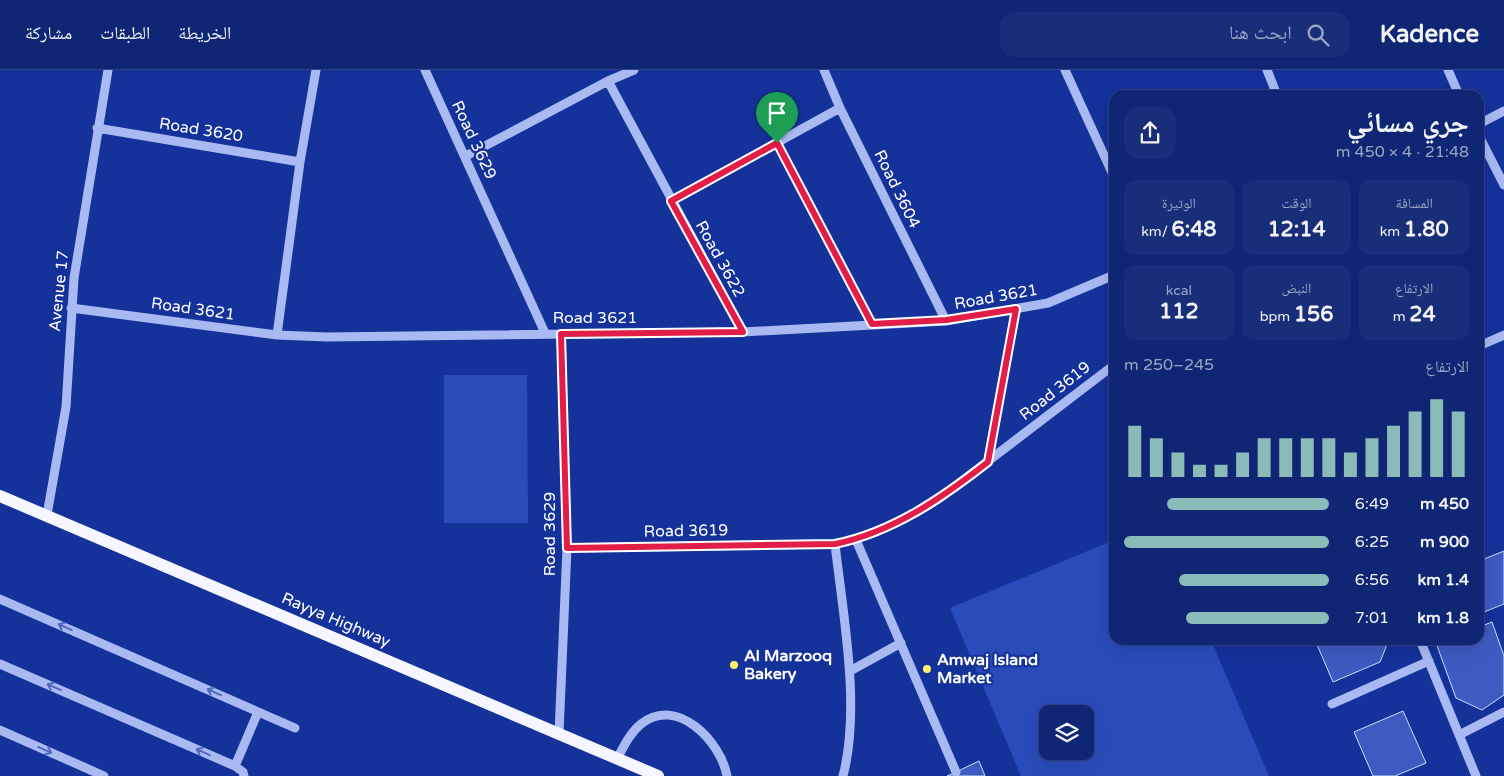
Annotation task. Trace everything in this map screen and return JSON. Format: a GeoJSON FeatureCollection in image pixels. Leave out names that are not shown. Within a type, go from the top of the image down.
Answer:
{"type":"FeatureCollection","features":[{"type":"Feature","properties":{"kind":"main road","name":"Rayya Highway"},"geometry":{"type":"LineString","coordinates":[[0,496],[658,776]]}},
{"type":"Feature","properties":{"kind":"street","name":"Avenue 17"},"geometry":{"type":"LineString","coordinates":[[47,515],[66,407],[70,362],[71,308],[97,128],[108,70]]}},
{"type":"Feature","properties":{"kind":"street"},"geometry":{"type":"LineString","coordinates":[[277,335],[300,162],[316,70]]}},
{"type":"Feature","properties":{"kind":"street","name":"Road 3629"},"geometry":{"type":"LineString","coordinates":[[425,70],[466,156],[545,333]]}},
{"type":"Feature","properties":{"kind":"street"},"geometry":{"type":"LineString","coordinates":[[466,156],[608,81],[634,70]]}},
{"type":"Feature","properties":{"kind":"street","name":"Road 3604"},"geometry":{"type":"LineString","coordinates":[[824,70],[840,108],[946,320]]}},
{"type":"Feature","properties":{"kind":"street"},"geometry":{"type":"LineString","coordinates":[[1065,70],[1109,166]]}},
{"type":"Feature","properties":{"kind":"street"},"geometry":{"type":"LineString","coordinates":[[1267,70],[1275,90]]}},
{"type":"Feature","properties":{"kind":"street"},"geometry":{"type":"LineString","coordinates":[[1448,70],[1457,90]]}},
{"type":"Feature","properties":{"kind":"street","name":"Road 3622"},"geometry":{"type":"LineString","coordinates":[[608,81],[743,332]]}},
{"type":"Feature","properties":{"kind":"street"},"geometry":{"type":"LineString","coordinates":[[671,201],[840,108]]}},
{"type":"Feature","properties":{"kind":"street"},"geometry":{"type":"LineString","coordinates":[[1484,121],[1504,111]]}},
{"type":"Feature","properties":{"kind":"street","name":"Road 3620"},"geometry":{"type":"LineString","coordinates":[[97,128],[300,162]]}},
{"type":"Feature","properties":{"kind":"street"},"geometry":{"type":"LineString","coordinates":[[777,143],[872,324]]}},
{"type":"Feature","properties":{"kind":"street"},"geometry":{"type":"LineString","coordinates":[[1484,146],[1504,185]]}},
{"type":"Feature","properties":{"kind":"street","name":"Road 3621"},"geometry":{"type":"LineString","coordinates":[[71,308],[277,335],[327,337],[743,332],[946,320],[1048,303],[1109,277]]}},
{"type":"Feature","properties":{"kind":"street"},"geometry":{"type":"LineString","coordinates":[[988,462],[1016,309]]}},
{"type":"Feature","properties":{"kind":"street","name":"Road 3629"},"geometry":{"type":"LineString","coordinates":[[558,733],[567,548],[561,334]]}},
{"type":"Feature","properties":{"kind":"street"},"geometry":{"type":"LineString","coordinates":[[1484,344],[1504,335]]}},
{"type":"Feature","properties":{"kind":"street","name":"Road 3619"},"geometry":{"type":"LineString","coordinates":[[567,548],[835,544],[856,540],[911,516],[937,500],[1109,369]]}},
{"type":"Feature","properties":{"kind":"street"},"geometry":{"type":"LineString","coordinates":[[856,540],[956,772]]}},
{"type":"Feature","properties":{"kind":"street"},"geometry":{"type":"LineString","coordinates":[[835,544],[850,671],[848,741],[843,776]]}},
{"type":"Feature","properties":{"kind":"street"},"geometry":{"type":"LineString","coordinates":[[0,599],[295,728]]}},
{"type":"Feature","properties":{"kind":"street"},"geometry":{"type":"LineString","coordinates":[[850,671],[901,644]]}},
{"type":"Feature","properties":{"kind":"street"},"geometry":{"type":"LineString","coordinates":[[1422,645],[1476,776]]}},
{"type":"Feature","properties":{"kind":"street"},"geometry":{"type":"LineString","coordinates":[[1332,704],[1429,661]]}},
{"type":"Feature","properties":{"kind":"street"},"geometry":{"type":"LineString","coordinates":[[0,664],[235,766],[243,772],[244,776]]}},
{"type":"Feature","properties":{"kind":"street"},"geometry":{"type":"LineString","coordinates":[[235,766],[258,712]]}},
{"type":"Feature","properties":{"kind":"street"},"geometry":{"type":"LineString","coordinates":[[1459,735],[1504,712]]}},
{"type":"Feature","properties":{"kind":"street"},"geometry":{"type":"LineString","coordinates":[[617,759],[632,732],[642,722],[655,716],[668,715],[682,718],[694,724],[721,755],[727,776]]}},
{"type":"Feature","properties":{"kind":"street"},"geometry":{"type":"LineString","coordinates":[[0,730],[104,776]]}},
{"type":"Feature","properties":{"kind":"shaded area"},"geometry":{"type":"Polygon","coordinates":[[[444,375],[527,375],[528,523],[444,523],[444,375]]]}},
{"type":"Feature","properties":{"kind":"shaded area"},"geometry":{"type":"Polygon","coordinates":[[[1109,542],[1109,645],[1213,645],[1269,776],[1021,776],[950,608],[1109,542]]]}},
{"type":"Feature","properties":{"kind":"building"},"geometry":{"type":"Polygon","coordinates":[[[1504,551],[1504,604],[1484,612],[1484,559],[1504,551]]]}},
{"type":"Feature","properties":{"kind":"building"},"geometry":{"type":"Polygon","coordinates":[[[1492,622],[1504,656],[1504,695],[1482,710],[1456,698],[1437,645],[1484,645],[1484,625],[1492,622]]]}},
{"type":"Feature","properties":{"kind":"building"},"geometry":{"type":"Polygon","coordinates":[[[1317,645],[1385,645],[1380,662],[1333,682],[1317,645]]]}},
{"type":"Feature","properties":{"kind":"building"},"geometry":{"type":"Polygon","coordinates":[[[1403,711],[1426,763],[1395,776],[1373,776],[1354,732],[1403,711]]]}},
{"type":"Feature","properties":{"kind":"building"},"geometry":{"type":"Polygon","coordinates":[[[979,761],[985,776],[947,776],[956,772],[979,761]]]}},
{"type":"Feature","properties":{"kind":"place","name":"Al Marzooq Bakery"},"geometry":{"type":"Point","coordinates":[734,665]}},
{"type":"Feature","properties":{"kind":"place","name":"Amwaj Island Market"},"geometry":{"type":"Point","coordinates":[927,669]}},
{"type":"Feature","properties":{"kind":"route"},"geometry":{"type":"LineString","coordinates":[[777,143],[872,324],[946,320],[1016,309],[988,462],[937,500],[911,516],[856,540],[835,544],[567,548],[561,334],[743,332],[671,201],[777,143]]}}]}
